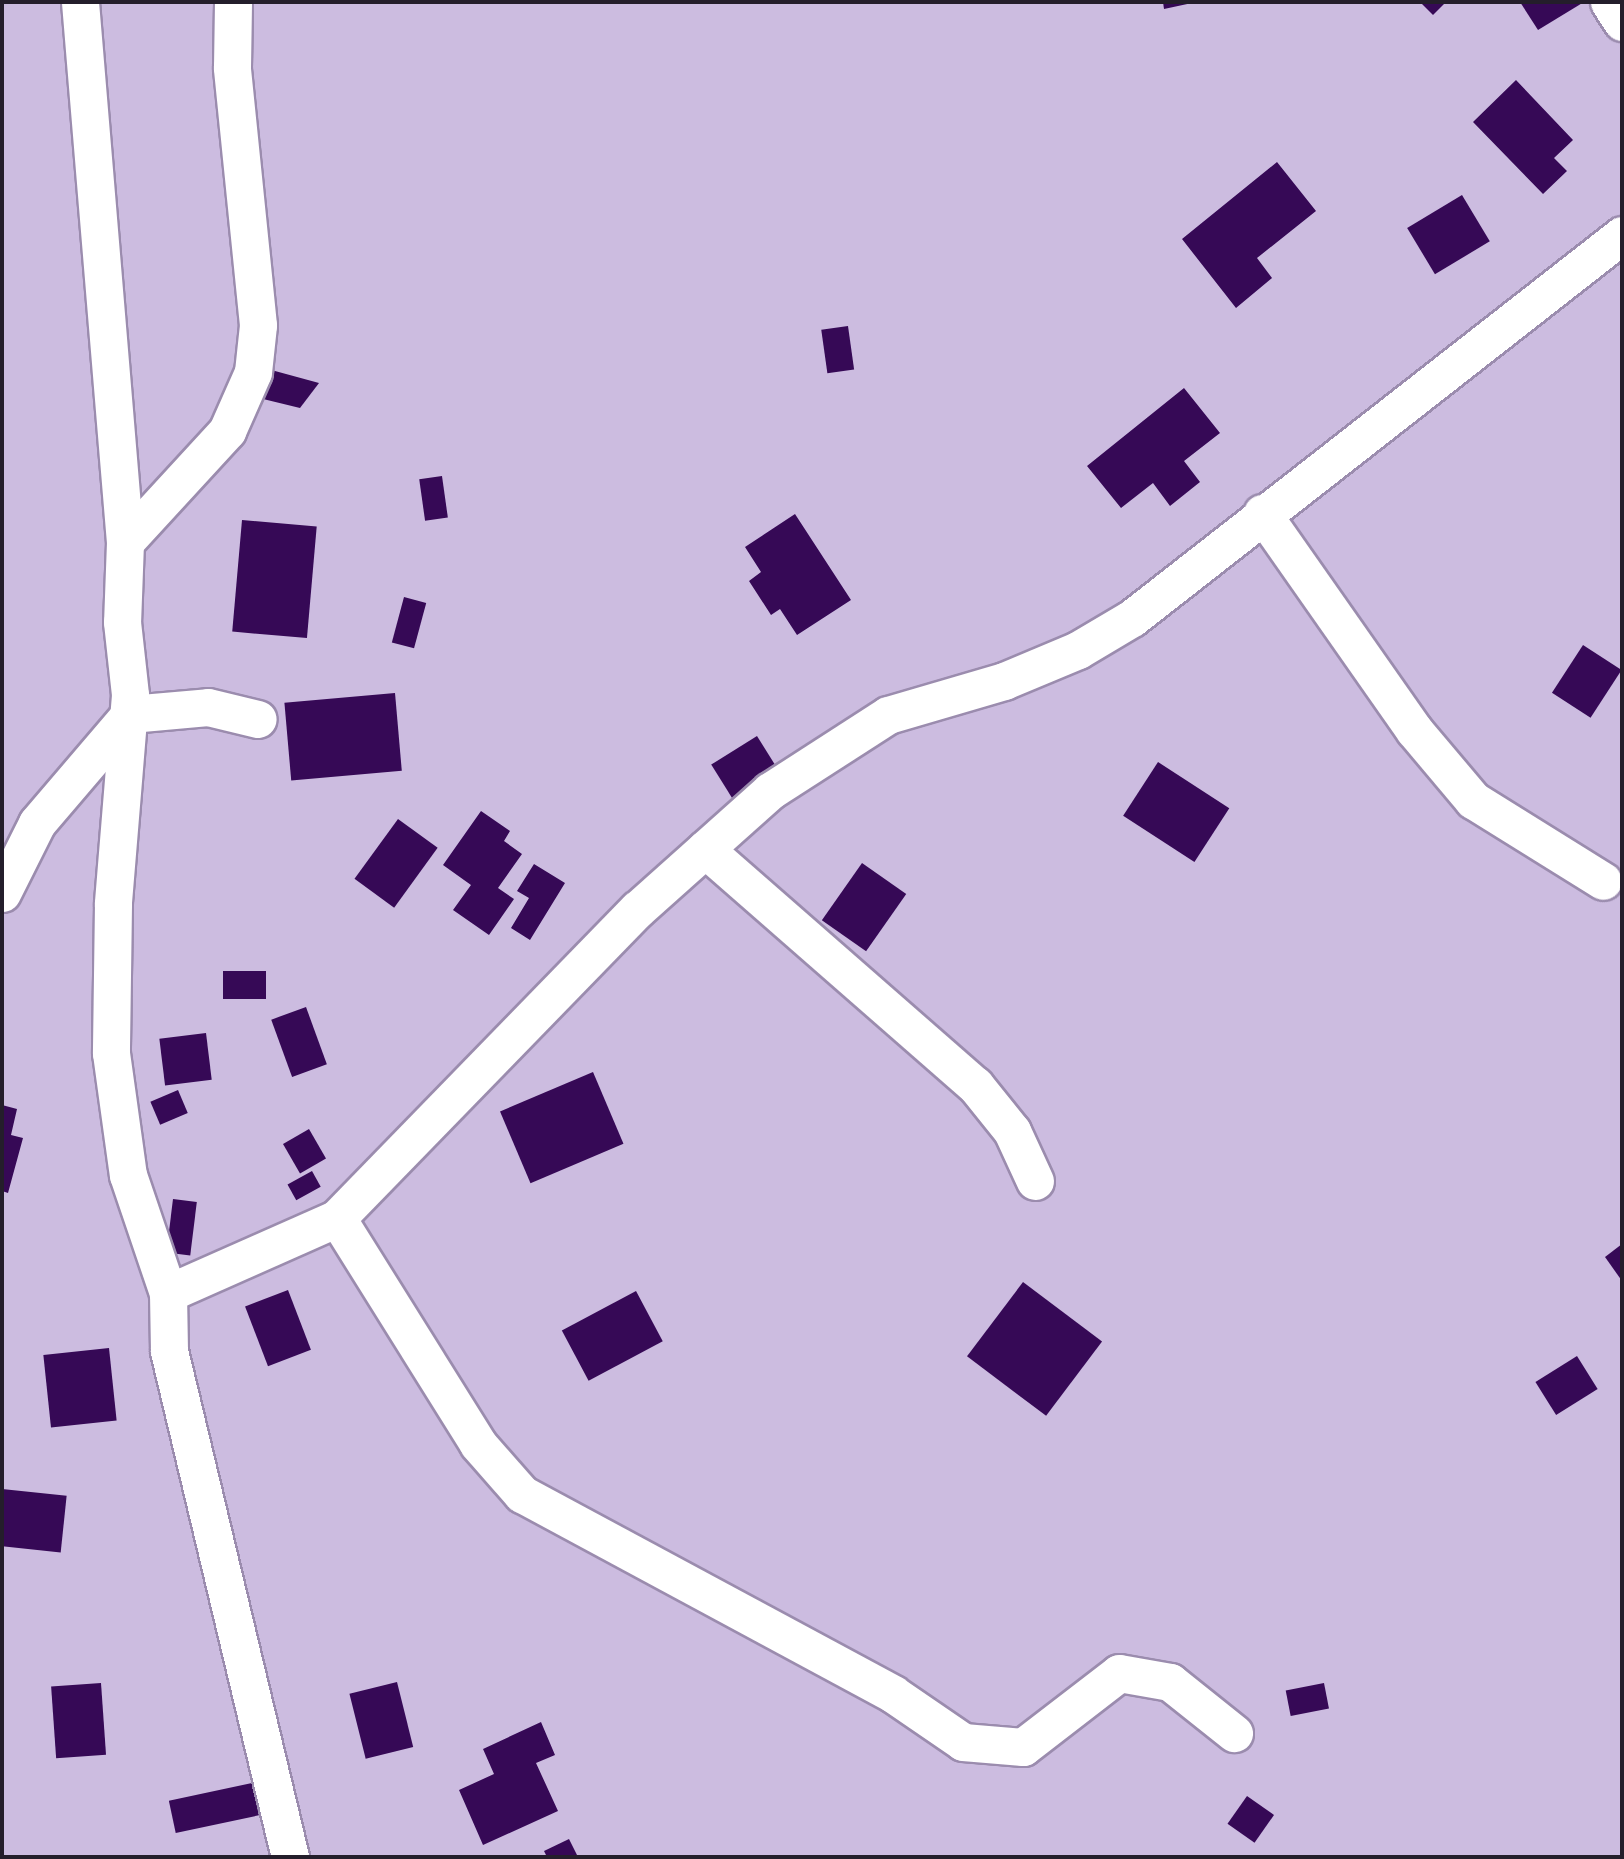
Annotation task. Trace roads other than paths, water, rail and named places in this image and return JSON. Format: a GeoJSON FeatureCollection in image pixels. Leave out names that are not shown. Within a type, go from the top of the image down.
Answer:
{"type":"FeatureCollection","features":[{"type":"Feature","properties":{"kind":"street"},"geometry":{"type":"LineString","coordinates":[[80,2],[125,542],[122,622],[130,713],[113,904],[111,1053],[128,1175],[168,1293],[169,1351],[290,1857]]}},
{"type":"Feature","properties":{"kind":"street"},"geometry":{"type":"LineString","coordinates":[[125,542],[227,430],[253,372],[258,326],[232,67],[233,2]]}},
{"type":"Feature","properties":{"kind":"street"},"geometry":{"type":"LineString","coordinates":[[1609,2],[1622,22]]}},
{"type":"Feature","properties":{"kind":"street"},"geometry":{"type":"LineString","coordinates":[[168,1293],[337,1218],[705,849],[770,790],[888,715],[1004,681],[1078,650],[1132,618],[1262,513],[1622,235]]}},
{"type":"Feature","properties":{"kind":"street"},"geometry":{"type":"LineString","coordinates":[[1262,513],[1414,730],[1473,800],[1604,881]]}},
{"type":"Feature","properties":{"kind":"street"},"geometry":{"type":"LineString","coordinates":[[2,893],[37,823],[130,713],[208,706],[258,719]]}},
{"type":"Feature","properties":{"kind":"street"},"geometry":{"type":"LineString","coordinates":[[705,849],[975,1085],[1012,1131],[1035,1181]]}},
{"type":"Feature","properties":{"kind":"street"},"geometry":{"type":"LineString","coordinates":[[337,1218],[478,1444],[522,1494],[893,1694],[963,1742],[1023,1747],[1119,1673],[1170,1682],[1234,1733]]}}]}
